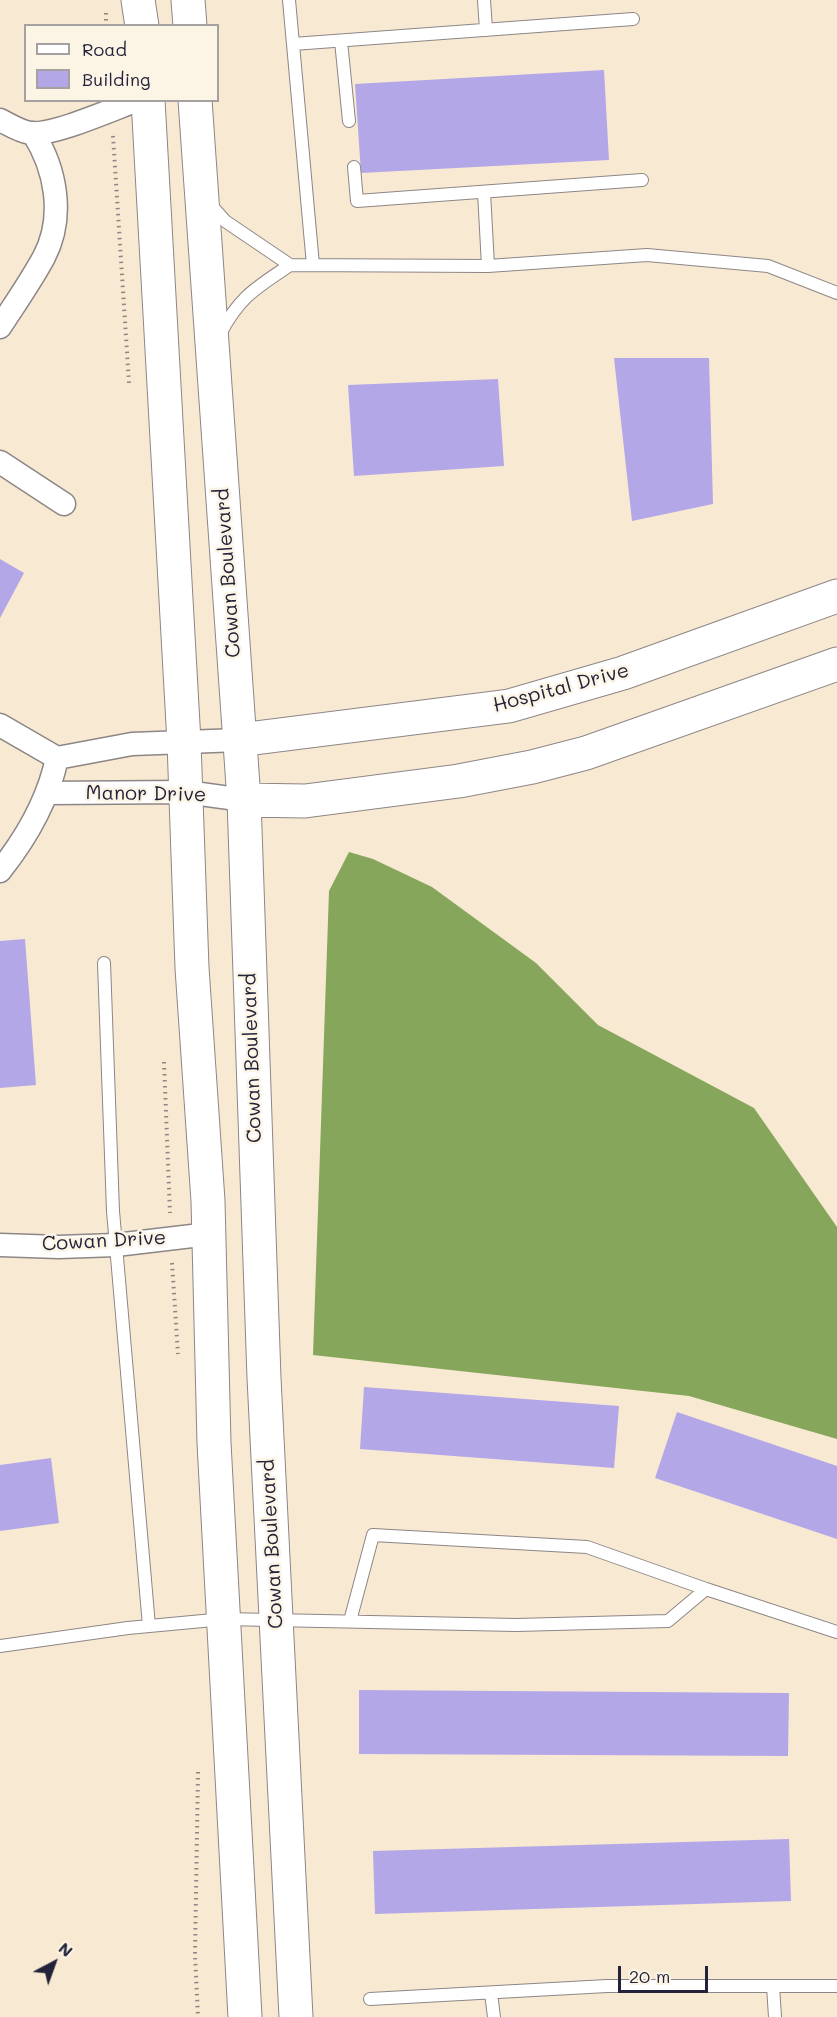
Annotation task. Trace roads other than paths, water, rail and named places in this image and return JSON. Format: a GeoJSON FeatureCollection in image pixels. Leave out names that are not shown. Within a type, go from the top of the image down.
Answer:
{"type":"FeatureCollection","features":[{"type":"Feature","properties":{"kind":"main road"},"geometry":{"type":"LineString","coordinates":[[138,0],[142,24]]}},
{"type":"Feature","properties":{"kind":"main road"},"geometry":{"type":"LineString","coordinates":[[188,0],[190,24]]}},
{"type":"Feature","properties":{"kind":"main road"},"geometry":{"type":"LineString","coordinates":[[148,102],[184,742],[192,968],[209,1234],[214,1443],[245,2017]]}},
{"type":"Feature","properties":{"kind":"main road","name":"Cowan Boulevard"},"geometry":{"type":"LineString","coordinates":[[195,102],[244,800],[258,1221],[275,1620],[296,2017]]}},
{"type":"Feature","properties":{"kind":"main road","name":"Hospital Drive"},"geometry":{"type":"LineString","coordinates":[[239,741],[509,706],[623,673],[837,596]]}},
{"type":"Feature","properties":{"kind":"main road"},"geometry":{"type":"LineString","coordinates":[[244,800],[304,801],[459,781],[532,767],[586,753],[837,664]]}},
{"type":"Feature","properties":{"kind":"street"},"geometry":{"type":"LineString","coordinates":[[0,120],[23,131],[50,132],[132,102]]}},
{"type":"Feature","properties":{"kind":"street"},"geometry":{"type":"LineString","coordinates":[[0,327],[45,255],[54,227],[56,198],[51,170],[33,133]]}},
{"type":"Feature","properties":{"kind":"street"},"geometry":{"type":"LineString","coordinates":[[0,462],[64,504]]}},
{"type":"Feature","properties":{"kind":"street"},"geometry":{"type":"LineString","coordinates":[[0,724],[57,758],[40,812],[20,847],[0,871]]}},
{"type":"Feature","properties":{"kind":"street","name":"Manor Drive"},"geometry":{"type":"LineString","coordinates":[[57,758],[132,744],[239,741]]}},
{"type":"Feature","properties":{"kind":"street","name":"Manor Drive"},"geometry":{"type":"LineString","coordinates":[[47,793],[186,792],[244,800]]}},
{"type":"Feature","properties":{"kind":"street","name":"Cowan Drive"},"geometry":{"type":"LineString","coordinates":[[0,1245],[116,1245],[209,1234]]}},
{"type":"Feature","properties":{"kind":"lane"},"geometry":{"type":"LineString","coordinates":[[289,0],[312,265]]}},
{"type":"Feature","properties":{"kind":"lane"},"geometry":{"type":"LineString","coordinates":[[483,0],[486,30]]}},
{"type":"Feature","properties":{"kind":"lane"},"geometry":{"type":"LineString","coordinates":[[293,44],[633,19]]}},
{"type":"Feature","properties":{"kind":"lane"},"geometry":{"type":"LineString","coordinates":[[341,41],[349,121]]}},
{"type":"Feature","properties":{"kind":"lane"},"geometry":{"type":"LineString","coordinates":[[354,167],[357,201],[642,180]]}},
{"type":"Feature","properties":{"kind":"lane"},"geometry":{"type":"LineString","coordinates":[[484,192],[488,266]]}},
{"type":"Feature","properties":{"kind":"lane"},"geometry":{"type":"LineString","coordinates":[[203,197],[225,221],[290,265],[488,266],[647,255],[768,266],[837,293]]}},
{"type":"Feature","properties":{"kind":"lane"},"geometry":{"type":"LineString","coordinates":[[213,347],[230,315],[249,293],[290,265]]}},
{"type":"Feature","properties":{"kind":"lane"},"geometry":{"type":"LineString","coordinates":[[104,963],[113,1210],[149,1626]]}},
{"type":"Feature","properties":{"kind":"lane"},"geometry":{"type":"LineString","coordinates":[[350,1621],[374,1535],[586,1547],[837,1632]]}},
{"type":"Feature","properties":{"kind":"lane"},"geometry":{"type":"LineString","coordinates":[[0,1646],[149,1626],[224,1619],[516,1625],[668,1622],[706,1589]]}},
{"type":"Feature","properties":{"kind":"lane"},"geometry":{"type":"LineString","coordinates":[[370,1999],[607,1986],[837,1986]]}},
{"type":"Feature","properties":{"kind":"lane"},"geometry":{"type":"LineString","coordinates":[[773,1986],[775,2017]]}},
{"type":"Feature","properties":{"kind":"lane"},"geometry":{"type":"LineString","coordinates":[[491,1992],[494,2017]]}}]}
